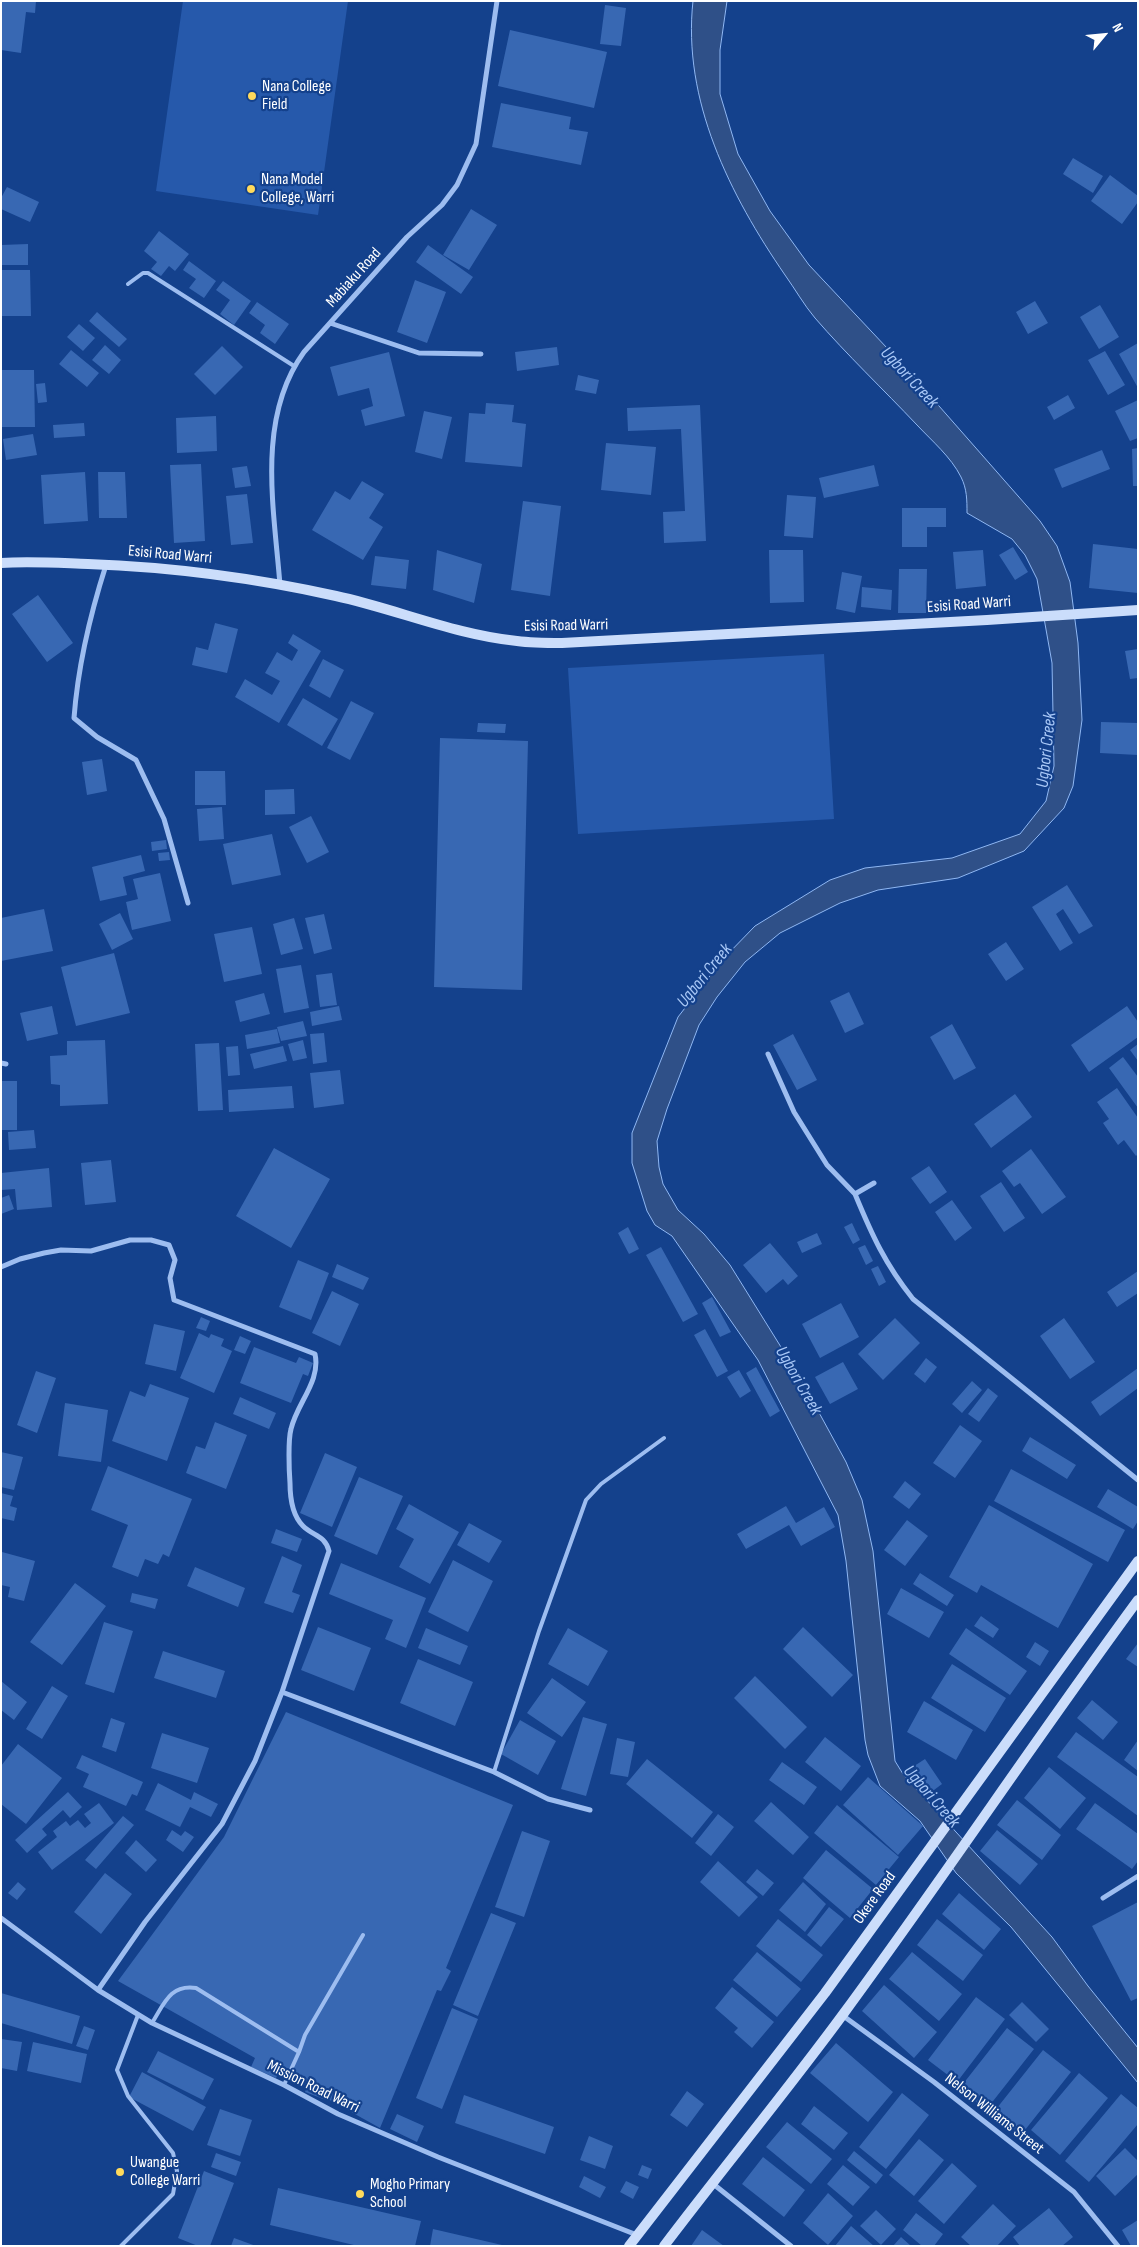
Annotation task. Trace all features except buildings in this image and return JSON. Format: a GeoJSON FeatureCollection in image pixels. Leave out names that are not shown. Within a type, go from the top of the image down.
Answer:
{"type":"FeatureCollection","features":[{"type":"Feature","properties":{"kind":"main road","name":"Esisi Road Warri"},"geometry":{"type":"LineString","coordinates":[[1,563],[23,561],[106,564],[182,570],[338,596],[469,632],[506,640],[562,643],[1138,610]]}},
{"type":"Feature","properties":{"kind":"main road","name":"Okere Road"},"geometry":{"type":"LineString","coordinates":[[629,2246],[825,1993],[1138,1561]]}},
{"type":"Feature","properties":{"kind":"main road"},"geometry":{"type":"LineString","coordinates":[[664,2246],[842,2015],[947,1870],[1060,1706],[1138,1600]]}},
{"type":"Feature","properties":{"kind":"street","name":"Mabiaku Road"},"geometry":{"type":"LineString","coordinates":[[280,585],[272,456],[277,408],[282,390],[294,366],[330,323],[408,237],[442,205],[457,185],[476,144],[497,1]]}},
{"type":"Feature","properties":{"kind":"street"},"geometry":{"type":"LineString","coordinates":[[330,323],[419,353],[481,354]]}},
{"type":"Feature","properties":{"kind":"street"},"geometry":{"type":"LineString","coordinates":[[106,564],[91,614],[77,680],[74,718],[97,737],[136,760],[164,819],[188,903]]}},
{"type":"Feature","properties":{"kind":"street"},"geometry":{"type":"LineString","coordinates":[[768,1054],[794,1112],[827,1165],[855,1194],[876,1242],[893,1274],[913,1299],[1138,1480]]}},
{"type":"Feature","properties":{"kind":"street"},"geometry":{"type":"LineString","coordinates":[[855,1194],[874,1183]]}},
{"type":"Feature","properties":{"kind":"street"},"geometry":{"type":"LineString","coordinates":[[1,1267],[20,1259],[44,1253],[61,1250],[91,1251],[130,1240],[151,1240],[169,1245],[175,1260],[170,1278],[174,1300],[315,1354],[316,1372],[290,1430],[290,1483],[294,1514],[302,1526],[326,1540],[329,1551],[282,1692],[255,1761],[222,1824],[145,1922],[98,1990]]}},
{"type":"Feature","properties":{"kind":"street"},"geometry":{"type":"LineString","coordinates":[[282,1692],[494,1772],[548,1799],[590,1810]]}},
{"type":"Feature","properties":{"kind":"street"},"geometry":{"type":"LineString","coordinates":[[1103,1898],[1138,1876]]}},
{"type":"Feature","properties":{"kind":"street","name":"Mission Road Warri"},"geometry":{"type":"LineString","coordinates":[[1,1918],[98,1990],[152,2022],[284,2085],[338,2114],[438,2158],[637,2235]]}},
{"type":"Feature","properties":{"kind":"street","name":"Nelson Williams Street"},"geometry":{"type":"LineString","coordinates":[[842,2015],[934,2082],[1074,2192],[1118,2246]]}},
{"type":"Feature","properties":{"kind":"street"},"geometry":{"type":"LineString","coordinates":[[712,2183],[791,2246]]}},
{"type":"Feature","properties":{"kind":"lane"},"geometry":{"type":"LineString","coordinates":[[128,284],[143,273],[148,273],[294,366]]}},
{"type":"Feature","properties":{"kind":"lane"},"geometry":{"type":"LineString","coordinates":[[494,1772],[539,1631],[586,1500],[601,1484],[664,1438]]}},
{"type":"Feature","properties":{"kind":"lane"},"geometry":{"type":"LineString","coordinates":[[284,2085],[306,2036],[363,1935]]}},
{"type":"Feature","properties":{"kind":"lane"},"geometry":{"type":"LineString","coordinates":[[152,2022],[172,1992],[186,1986],[196,1988],[299,2052]]}},
{"type":"Feature","properties":{"kind":"lane"},"geometry":{"type":"LineString","coordinates":[[121,2246],[173,2194],[177,2171],[173,2153],[128,2096],[117,2070],[138,2014]]}},
{"type":"Feature","properties":{"kind":"shaded area","name":"Nana College Field"},"geometry":{"type":"Polygon","coordinates":[[[183,1],[348,1],[318,215],[156,191],[183,1]]]}},
{"type":"Feature","properties":{"kind":"shaded area"},"geometry":{"type":"Polygon","coordinates":[[[824,654],[834,819],[578,834],[568,668],[824,654]]]}},
{"type":"Feature","properties":{"kind":"water","name":"Ugbori Creek"},"geometry":{"type":"Polygon","coordinates":[[[693,1],[727,1],[720,50],[720,94],[738,154],[770,211],[809,265],[903,365],[1040,521],[1057,546],[1070,582],[1078,643],[1082,720],[1073,786],[1064,808],[1024,851],[958,878],[878,890],[840,903],[780,933],[745,962],[717,997],[699,1025],[657,1141],[659,1167],[663,1184],[678,1210],[704,1234],[730,1265],[799,1376],[846,1462],[862,1500],[873,1551],[895,1761],[903,1774],[1052,1937],[1088,1986],[1138,2048],[1138,2083],[1011,1927],[956,1873],[920,1821],[880,1786],[868,1755],[865,1740],[846,1561],[838,1515],[758,1360],[672,1236],[655,1225],[647,1211],[632,1163],[632,1133],[678,1017],[723,959],[755,926],[830,880],[865,868],[952,858],[1020,834],[1046,801],[1054,766],[1052,663],[1037,579],[1025,555],[1012,539],[967,513],[967,499],[964,486],[961,477],[952,463],[815,318],[765,244],[729,179],[714,145],[703,110],[695,74],[692,38],[693,1]]]}},
{"type":"Feature","properties":{"kind":"place","name":"Nana College Field"},"geometry":{"type":"Point","coordinates":[252,96]}},
{"type":"Feature","properties":{"kind":"place","name":"Nana Model College, Warri"},"geometry":{"type":"Point","coordinates":[251,189]}},
{"type":"Feature","properties":{"kind":"place","name":"Uwangue College Warri"},"geometry":{"type":"Point","coordinates":[120,2172]}},
{"type":"Feature","properties":{"kind":"place","name":"Mogho Primary School"},"geometry":{"type":"Point","coordinates":[360,2194]}}]}
